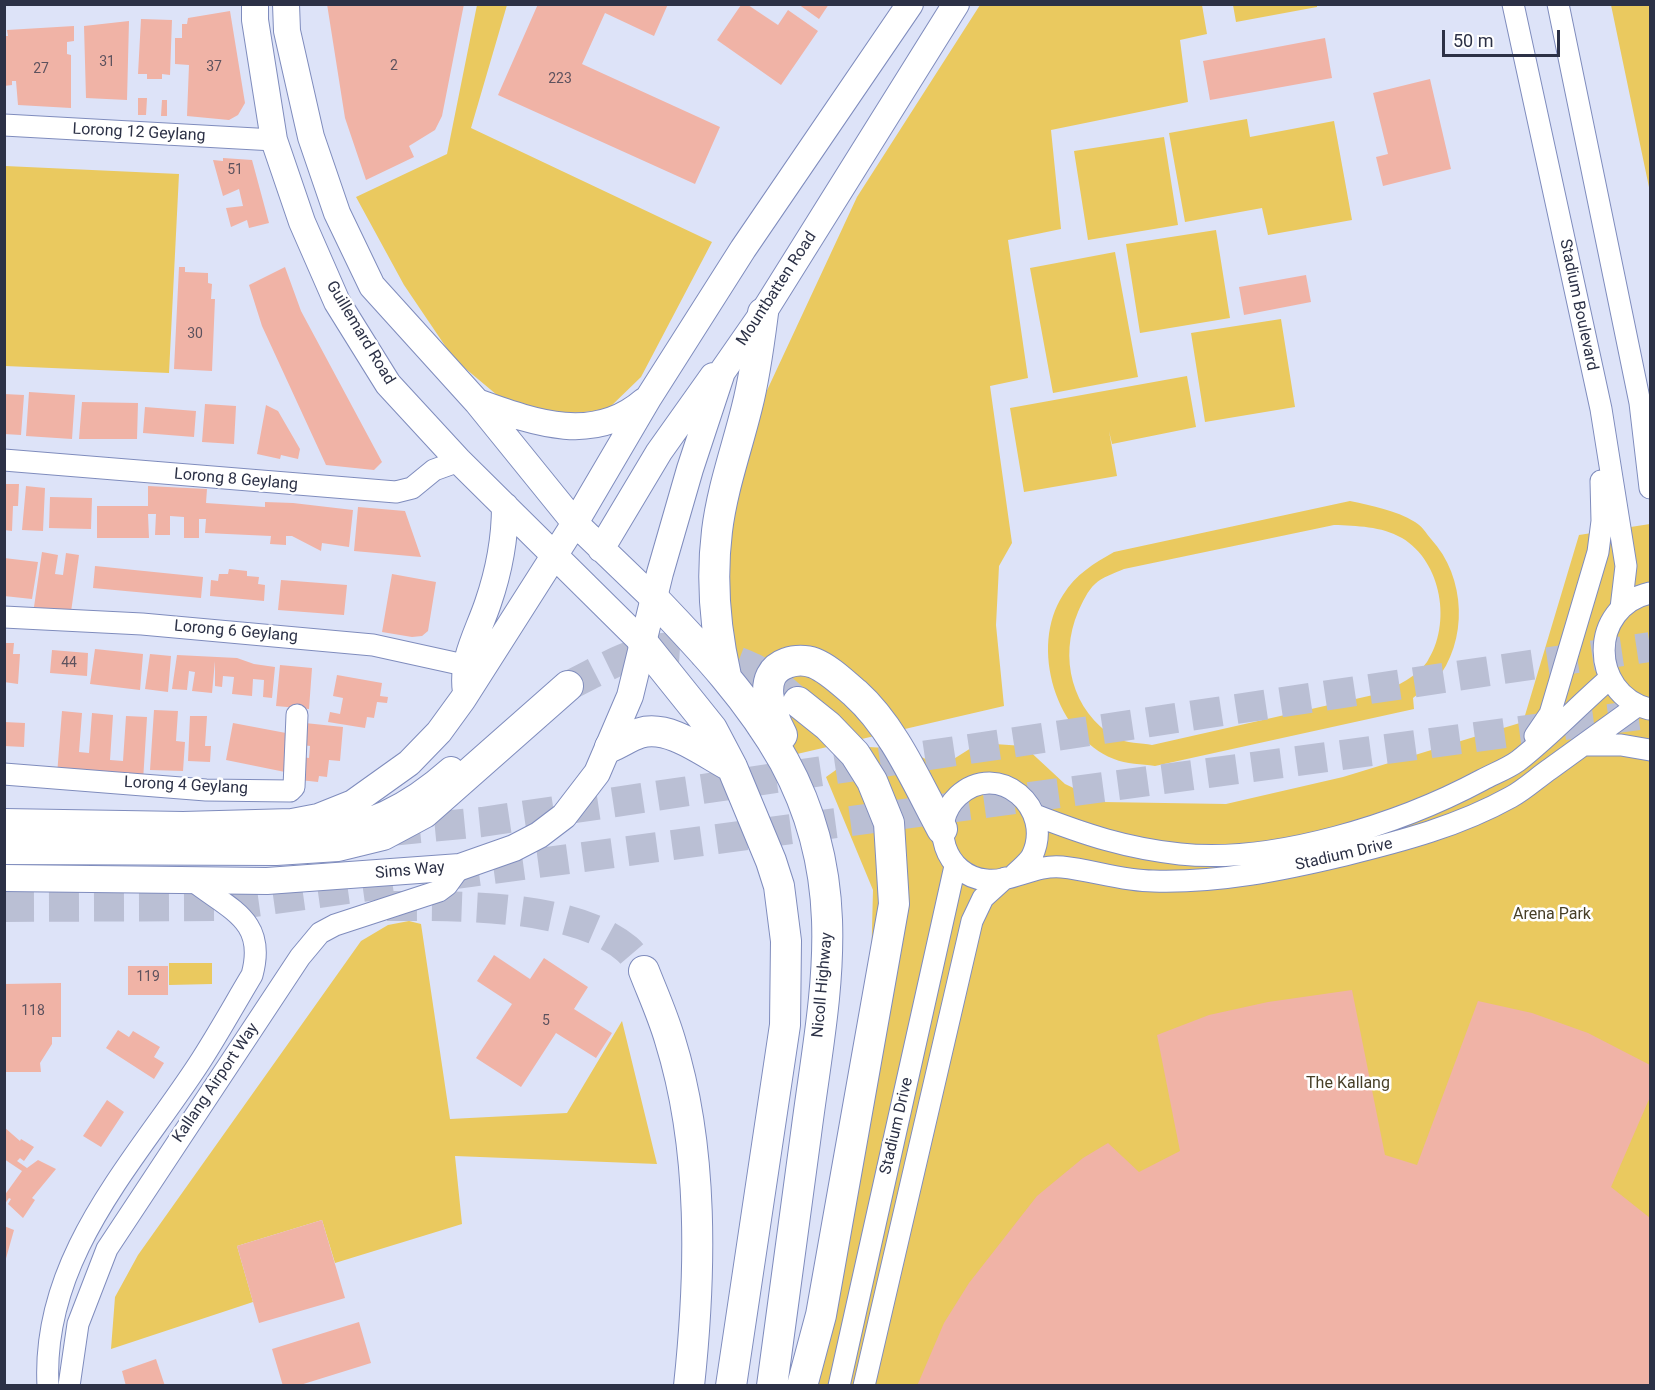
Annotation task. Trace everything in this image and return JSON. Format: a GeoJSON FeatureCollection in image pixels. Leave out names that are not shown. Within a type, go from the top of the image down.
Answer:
{"type":"FeatureCollection","features":[{"type":"Feature","properties":{"kind":"highway"},"geometry":{"type":"LineString","coordinates":[[727,679],[717,636],[714,610],[717,532],[724,489],[748,404],[763,313]]}},
{"type":"Feature","properties":{"kind":"highway","name":"Nicoll Highway"},"geometry":{"type":"LineString","coordinates":[[654,599],[748,705],[784,762],[806,812],[818,853],[827,902],[829,952],[821,1025],[772,1386]]}},
{"type":"Feature","properties":{"kind":"highway"},"geometry":{"type":"LineString","coordinates":[[643,643],[712,729],[732,767],[771,861],[778,886],[786,941],[785,1025],[731,1386]]}},
{"type":"Feature","properties":{"kind":"highway"},"geometry":{"type":"LineString","coordinates":[[827,902],[831,864],[820,816],[801,770],[772,716],[768,700],[768,688],[772,675],[779,666],[798,660],[812,662],[826,670],[857,695],[885,728],[942,828]]}},
{"type":"Feature","properties":{"kind":"highway"},"geometry":{"type":"LineString","coordinates":[[4,849],[276,850],[338,846],[383,836],[432,806],[568,686]]}},
{"type":"Feature","properties":{"kind":"highway"},"geometry":{"type":"LineString","coordinates":[[798,702],[828,726],[855,754],[873,781],[890,823],[894,904],[821,1315],[802,1386]]}},
{"type":"Feature","properties":{"kind":"highway"},"geometry":{"type":"LineString","coordinates":[[610,747],[640,733],[654,731],[670,734],[732,767]]}},
{"type":"Feature","properties":{"kind":"highway"},"geometry":{"type":"LineString","coordinates":[[644,971],[670,1041],[686,1114],[698,1206],[698,1309],[689,1386]]}},
{"type":"Feature","properties":{"kind":"main road","name":"Guillemard Road"},"geometry":{"type":"LineString","coordinates":[[255,4],[255,20],[274,140],[302,222],[337,302],[388,384],[498,500],[643,643]]}},
{"type":"Feature","properties":{"kind":"main road"},"geometry":{"type":"LineString","coordinates":[[286,4],[287,31],[311,138],[337,213],[372,286],[477,402],[575,523],[654,599]]}},
{"type":"Feature","properties":{"kind":"main road"},"geometry":{"type":"LineString","coordinates":[[4,822],[183,825],[292,822],[318,817],[353,803],[383,784],[425,748],[466,693],[575,523],[649,397],[743,249],[910,4]]}},
{"type":"Feature","properties":{"kind":"main road","name":"Mountbatten Road"},"geometry":{"type":"LineString","coordinates":[[654,599],[690,469],[722,372],[763,313],[956,4]]}},
{"type":"Feature","properties":{"kind":"main road"},"geometry":{"type":"LineString","coordinates":[[601,549],[659,452],[714,375],[722,372]]}},
{"type":"Feature","properties":{"kind":"main road"},"geometry":{"type":"LineString","coordinates":[[477,402],[523,418],[571,426],[603,424],[627,416],[649,397]]}},
{"type":"Feature","properties":{"kind":"main road"},"geometry":{"type":"LineString","coordinates":[[466,693],[464,665],[502,551],[498,500]]}},
{"type":"Feature","properties":{"kind":"main road"},"geometry":{"type":"LineString","coordinates":[[555,554],[601,549]]}},
{"type":"Feature","properties":{"kind":"main road","name":"Sims Way"},"geometry":{"type":"LineString","coordinates":[[4,878],[267,881],[460,867],[514,848],[552,827],[581,796],[610,747],[630,696],[654,599]]}},
{"type":"Feature","properties":{"kind":"main road"},"geometry":{"type":"LineString","coordinates":[[292,822],[305,828],[324,830],[381,817],[428,790],[527,706],[568,686]]}},
{"type":"Feature","properties":{"kind":"street","name":"Stadium Boulevard"},"geometry":{"type":"LineString","coordinates":[[1513,4],[1601,409],[1626,566],[1621,608],[1606,634],[1603,649],[1610,679],[1621,694],[1644,708]]}},
{"type":"Feature","properties":{"kind":"street"},"geometry":{"type":"LineString","coordinates":[[1558,4],[1640,403],[1649,457],[1650,488]]}},
{"type":"Feature","properties":{"kind":"street","name":"Lorong 12 Geylang"},"geometry":{"type":"LineString","coordinates":[[4,125],[274,140]]}},
{"type":"Feature","properties":{"kind":"street"},"geometry":{"type":"LineString","coordinates":[[1517,762],[1550,714],[1598,552],[1602,521],[1601,409]]}},
{"type":"Feature","properties":{"kind":"street","name":"Lorong 8 Geylang"},"geometry":{"type":"LineString","coordinates":[[4,460],[396,492],[412,488],[434,470],[459,460]]}},
{"type":"Feature","properties":{"kind":"street"},"geometry":{"type":"LineString","coordinates":[[1621,608],[1640,596],[1650,593]]}},
{"type":"Feature","properties":{"kind":"street","name":"Lorong 6 Geylang"},"geometry":{"type":"LineString","coordinates":[[4,617],[142,624],[373,645],[464,665]]}},
{"type":"Feature","properties":{"kind":"street","name":"Stadium Drive"},"geometry":{"type":"LineString","coordinates":[[1035,815],[1098,840],[1182,854],[1242,855],[1321,840],[1395,819],[1441,802],[1517,762],[1610,679]]}},
{"type":"Feature","properties":{"kind":"street","name":"Stadium Drive"},"geometry":{"type":"LineString","coordinates":[[839,1386],[955,866],[970,876],[987,881],[1060,866],[1123,878],[1187,882],[1274,871],[1396,843],[1445,827],[1513,796],[1583,745],[1644,708]]}},
{"type":"Feature","properties":{"kind":"street","name":"Lorong 4 Geylang"},"geometry":{"type":"LineString","coordinates":[[4,774],[206,790],[290,791],[294,787],[297,715]]}},
{"type":"Feature","properties":{"kind":"street"},"geometry":{"type":"LineString","coordinates":[[1583,745],[1621,745],[1650,750]]}},
{"type":"Feature","properties":{"kind":"street","name":"Stadium Drive"},"geometry":{"type":"LineString","coordinates":[[864,1386],[972,921],[983,898],[1031,858],[1038,837],[1035,815],[1026,799],[1011,788],[993,783],[974,786],[958,796],[946,810],[942,828]]}},
{"type":"Feature","properties":{"kind":"street"},"geometry":{"type":"LineString","coordinates":[[942,828],[944,849],[955,866]]}},
{"type":"Feature","properties":{"kind":"street","name":"Kallang Airport Way"},"geometry":{"type":"LineString","coordinates":[[69,1386],[78,1324],[107,1249],[300,957],[320,933],[335,924],[439,891],[447,885],[460,867]]}},
{"type":"Feature","properties":{"kind":"street","name":"Kallang Airport Way"},"geometry":{"type":"LineString","coordinates":[[48,1386],[52,1327],[73,1256],[99,1207],[198,1065],[252,975],[255,965],[256,939],[251,926],[192,880]]}},
{"type":"Feature","properties":{"kind":"green space"},"geometry":{"type":"Polygon","coordinates":[[[477,5],[507,5],[471,128],[712,242],[641,377],[607,410],[548,415],[497,395],[454,359],[404,285],[356,197],[447,154],[477,5]]]}},
{"type":"Feature","properties":{"kind":"green space"},"geometry":{"type":"Polygon","coordinates":[[[980,5],[1202,5],[1207,34],[1180,40],[1188,102],[1051,130],[1061,229],[1008,240],[1028,378],[990,386],[1012,543],[999,566],[996,625],[1004,706],[784,757],[727,679],[727,489],[756,414],[857,197],[980,5]]]}},
{"type":"Feature","properties":{"kind":"green space"},"geometry":{"type":"Polygon","coordinates":[[[1233,5],[1317,5],[1317,7],[1236,22],[1233,5]]]}},
{"type":"Feature","properties":{"kind":"green space"},"geometry":{"type":"Polygon","coordinates":[[[1611,5],[1650,5],[1650,192],[1611,5]]]}},
{"type":"Feature","properties":{"kind":"green space"},"geometry":{"type":"Polygon","coordinates":[[[1247,119],[1250,137],[1334,121],[1352,220],[1268,235],[1262,208],[1185,222],[1169,133],[1247,119]]]}},
{"type":"Feature","properties":{"kind":"green space"},"geometry":{"type":"Polygon","coordinates":[[[1164,137],[1178,225],[1088,240],[1074,151],[1164,137]]]}},
{"type":"Feature","properties":{"kind":"green space"},"geometry":{"type":"Polygon","coordinates":[[[5,166],[179,174],[169,373],[5,366],[5,166]]]}},
{"type":"Feature","properties":{"kind":"green space"},"geometry":{"type":"Polygon","coordinates":[[[1216,230],[1230,318],[1140,333],[1126,244],[1216,230]]]}},
{"type":"Feature","properties":{"kind":"green space"},"geometry":{"type":"Polygon","coordinates":[[[1115,252],[1138,377],[1053,393],[1030,268],[1115,252]]]}},
{"type":"Feature","properties":{"kind":"green space"},"geometry":{"type":"Polygon","coordinates":[[[1281,319],[1295,407],[1205,422],[1191,333],[1281,319]]]}},
{"type":"Feature","properties":{"kind":"green space"},"geometry":{"type":"Polygon","coordinates":[[[1187,376],[1196,427],[1112,444],[1109,431],[1117,476],[1024,492],[1010,408],[1187,376]]]}},
{"type":"Feature","properties":{"kind":"green space"},"geometry":{"type":"Polygon","coordinates":[[[1350,501],[1384,509],[1400,514],[1417,524],[1443,554],[1457,590],[1458,629],[1454,648],[1435,682],[1413,698],[1414,709],[1155,766],[1119,761],[1094,747],[1077,731],[1063,711],[1054,688],[1049,664],[1048,639],[1053,616],[1068,588],[1079,575],[1114,552],[1350,501]],[[1334,525],[1124,569],[1098,582],[1088,593],[1078,612],[1072,629],[1070,647],[1073,682],[1088,713],[1101,727],[1120,740],[1152,745],[1382,693],[1412,676],[1427,662],[1435,647],[1439,630],[1441,612],[1439,595],[1426,562],[1416,549],[1394,534],[1360,526],[1334,525]]]}},
{"type":"Feature","properties":{"kind":"green space","name":"The Kallang"},"geometry":{"type":"Polygon","coordinates":[[[1650,524],[1650,1385],[807,1386],[869,1047],[873,890],[826,777],[868,747],[906,749],[941,767],[979,743],[1024,746],[1065,784],[1103,802],[1226,804],[1343,777],[1523,722],[1579,535],[1650,524]]]}},
{"type":"Feature","properties":{"kind":"green space"},"geometry":{"type":"Polygon","coordinates":[[[409,921],[421,924],[450,1119],[567,1113],[622,1021],[657,1164],[455,1156],[462,1224],[335,1263],[322,1220],[237,1246],[253,1302],[111,1349],[115,1297],[138,1255],[361,941],[388,925],[409,921]]]}},
{"type":"Feature","properties":{"kind":"green space"},"geometry":{"type":"Polygon","coordinates":[[[169,963],[212,963],[212,984],[169,985],[169,963]]]}},
{"type":"Feature","properties":{"kind":"building"},"geometry":{"type":"Polygon","coordinates":[[[327,4],[464,4],[442,116],[435,130],[409,146],[414,157],[366,180],[345,118],[327,4]]]}},
{"type":"Feature","properties":{"kind":"building"},"geometry":{"type":"Polygon","coordinates":[[[538,4],[668,4],[654,36],[605,13],[582,64],[720,127],[695,184],[498,95],[538,4]]]}},
{"type":"Feature","properties":{"kind":"building"},"geometry":{"type":"Polygon","coordinates":[[[798,4],[829,4],[819,19],[798,4]]]}},
{"type":"Feature","properties":{"kind":"building"},"geometry":{"type":"Polygon","coordinates":[[[741,5],[748,5],[778,25],[788,10],[818,31],[781,85],[717,40],[741,5]]]}},
{"type":"Feature","properties":{"kind":"building"},"geometry":{"type":"Polygon","coordinates":[[[230,11],[245,103],[238,115],[229,120],[187,116],[189,65],[175,64],[175,38],[182,38],[182,24],[187,24],[188,18],[230,11]]]}},
{"type":"Feature","properties":{"kind":"building"},"geometry":{"type":"Polygon","coordinates":[[[141,19],[172,20],[170,75],[162,74],[162,79],[147,79],[147,74],[138,74],[141,19]]]}},
{"type":"Feature","properties":{"kind":"building"},"geometry":{"type":"Polygon","coordinates":[[[129,21],[127,100],[86,98],[84,26],[129,21]]]}},
{"type":"Feature","properties":{"kind":"building"},"geometry":{"type":"Polygon","coordinates":[[[74,26],[74,41],[67,42],[67,54],[71,55],[71,108],[18,105],[16,81],[12,81],[12,85],[4,86],[4,36],[8,36],[7,30],[74,26]]]}},
{"type":"Feature","properties":{"kind":"building"},"geometry":{"type":"Polygon","coordinates":[[[1325,38],[1332,78],[1210,100],[1203,61],[1325,38]]]}},
{"type":"Feature","properties":{"kind":"building"},"geometry":{"type":"Polygon","coordinates":[[[1430,79],[1451,169],[1383,186],[1376,157],[1388,154],[1373,93],[1430,79]]]}},
{"type":"Feature","properties":{"kind":"building"},"geometry":{"type":"Polygon","coordinates":[[[138,98],[147,98],[146,115],[138,115],[138,98]]]}},
{"type":"Feature","properties":{"kind":"building"},"geometry":{"type":"Polygon","coordinates":[[[162,100],[167,100],[167,116],[161,116],[162,100]]]}},
{"type":"Feature","properties":{"kind":"building"},"geometry":{"type":"Polygon","coordinates":[[[223,158],[252,160],[269,223],[249,228],[247,220],[231,227],[226,208],[243,206],[239,189],[223,196],[213,160],[223,161],[223,158]]]}},
{"type":"Feature","properties":{"kind":"building"},"geometry":{"type":"Polygon","coordinates":[[[179,267],[185,267],[185,272],[208,273],[208,283],[212,284],[211,299],[215,299],[212,371],[174,369],[179,267]]]}},
{"type":"Feature","properties":{"kind":"building"},"geometry":{"type":"Polygon","coordinates":[[[285,267],[301,311],[382,462],[374,470],[326,465],[262,326],[249,285],[285,267]]]}},
{"type":"Feature","properties":{"kind":"building"},"geometry":{"type":"Polygon","coordinates":[[[1306,275],[1311,302],[1244,315],[1239,287],[1306,275]]]}},
{"type":"Feature","properties":{"kind":"building"},"geometry":{"type":"Polygon","coordinates":[[[29,392],[75,395],[72,439],[26,436],[29,392]]]}},
{"type":"Feature","properties":{"kind":"building"},"geometry":{"type":"Polygon","coordinates":[[[4,394],[24,395],[21,435],[4,434],[4,394]]]}},
{"type":"Feature","properties":{"kind":"building"},"geometry":{"type":"Polygon","coordinates":[[[82,402],[138,403],[137,439],[79,439],[82,402]]]}},
{"type":"Feature","properties":{"kind":"building"},"geometry":{"type":"Polygon","coordinates":[[[205,404],[236,406],[234,444],[202,442],[205,404]]]}},
{"type":"Feature","properties":{"kind":"building"},"geometry":{"type":"Polygon","coordinates":[[[266,405],[278,411],[300,449],[298,459],[281,455],[280,459],[257,454],[266,405]]]}},
{"type":"Feature","properties":{"kind":"building"},"geometry":{"type":"Polygon","coordinates":[[[145,407],[196,411],[194,437],[143,433],[145,407]]]}},
{"type":"Feature","properties":{"kind":"building"},"geometry":{"type":"Polygon","coordinates":[[[4,484],[19,484],[18,506],[13,506],[12,531],[4,530],[4,484]]]}},
{"type":"Feature","properties":{"kind":"building"},"geometry":{"type":"Polygon","coordinates":[[[26,486],[45,488],[43,531],[22,530],[26,486]]]}},
{"type":"Feature","properties":{"kind":"building"},"geometry":{"type":"Polygon","coordinates":[[[148,486],[207,489],[206,503],[265,507],[265,502],[293,503],[353,510],[349,547],[322,543],[321,551],[292,536],[286,536],[286,545],[270,544],[271,536],[205,533],[206,519],[199,519],[199,538],[184,538],[184,517],[170,516],[170,535],[155,535],[156,514],[148,514],[149,538],[97,538],[97,506],[148,506],[148,486]]]}},
{"type":"Feature","properties":{"kind":"building"},"geometry":{"type":"Polygon","coordinates":[[[50,497],[92,498],[91,529],[49,528],[50,497]]]}},
{"type":"Feature","properties":{"kind":"building"},"geometry":{"type":"Polygon","coordinates":[[[358,507],[405,511],[421,557],[354,551],[358,507]]]}},
{"type":"Feature","properties":{"kind":"building"},"geometry":{"type":"Polygon","coordinates":[[[42,552],[58,555],[55,574],[63,575],[66,553],[79,555],[71,612],[34,607],[42,552]]]}},
{"type":"Feature","properties":{"kind":"building"},"geometry":{"type":"Polygon","coordinates":[[[4,558],[38,562],[32,599],[4,596],[4,558]]]}},
{"type":"Feature","properties":{"kind":"building"},"geometry":{"type":"Polygon","coordinates":[[[95,566],[203,577],[201,598],[93,588],[95,566]]]}},
{"type":"Feature","properties":{"kind":"building"},"geometry":{"type":"Polygon","coordinates":[[[229,569],[247,571],[247,576],[259,577],[258,584],[265,585],[264,601],[210,596],[211,580],[218,581],[219,574],[228,574],[229,569]]]}},
{"type":"Feature","properties":{"kind":"building"},"geometry":{"type":"Polygon","coordinates":[[[392,574],[436,582],[428,631],[422,636],[412,637],[382,632],[392,574]]]}},
{"type":"Feature","properties":{"kind":"building"},"geometry":{"type":"Polygon","coordinates":[[[281,580],[347,585],[344,615],[278,610],[281,580]]]}},
{"type":"Feature","properties":{"kind":"building"},"geometry":{"type":"Polygon","coordinates":[[[4,643],[14,643],[13,654],[20,654],[18,684],[4,682],[4,643]]]}},
{"type":"Feature","properties":{"kind":"building"},"geometry":{"type":"Polygon","coordinates":[[[95,649],[143,654],[140,690],[90,684],[95,649]]]}},
{"type":"Feature","properties":{"kind":"building"},"geometry":{"type":"Polygon","coordinates":[[[52,650],[88,653],[87,676],[50,673],[52,650]]]}},
{"type":"Feature","properties":{"kind":"building"},"geometry":{"type":"Polygon","coordinates":[[[150,654],[171,656],[168,692],[145,689],[150,654]]]}},
{"type":"Feature","properties":{"kind":"building"},"geometry":{"type":"Polygon","coordinates":[[[177,655],[237,658],[254,664],[275,667],[272,698],[263,697],[264,680],[253,679],[252,696],[232,694],[234,677],[223,676],[222,687],[215,686],[215,661],[212,693],[192,691],[195,672],[189,671],[187,690],[172,689],[177,655]]]}},
{"type":"Feature","properties":{"kind":"building"},"geometry":{"type":"Polygon","coordinates":[[[280,665],[312,668],[309,709],[276,706],[280,665]]]}},
{"type":"Feature","properties":{"kind":"building"},"geometry":{"type":"Polygon","coordinates":[[[337,675],[382,683],[380,696],[388,697],[387,703],[377,702],[374,718],[367,717],[365,728],[328,722],[330,712],[340,714],[343,698],[333,696],[337,675]]]}},
{"type":"Feature","properties":{"kind":"building"},"geometry":{"type":"Polygon","coordinates":[[[154,710],[178,711],[176,741],[185,742],[183,771],[150,770],[154,710]]]}},
{"type":"Feature","properties":{"kind":"building"},"geometry":{"type":"Polygon","coordinates":[[[62,711],[82,713],[79,752],[89,753],[92,713],[113,715],[110,760],[123,761],[126,716],[147,717],[143,781],[57,775],[62,711]]]}},
{"type":"Feature","properties":{"kind":"building"},"geometry":{"type":"Polygon","coordinates":[[[190,716],[207,716],[205,746],[211,746],[210,762],[188,761],[190,716]]]}},
{"type":"Feature","properties":{"kind":"building"},"geometry":{"type":"Polygon","coordinates":[[[4,722],[25,723],[24,747],[4,746],[4,722]]]}},
{"type":"Feature","properties":{"kind":"building"},"geometry":{"type":"Polygon","coordinates":[[[233,723],[286,733],[285,772],[226,760],[233,723]]]}},
{"type":"Feature","properties":{"kind":"building"},"geometry":{"type":"Polygon","coordinates":[[[305,723],[343,727],[340,761],[329,760],[327,777],[319,776],[318,782],[300,780],[302,757],[309,758],[310,746],[303,745],[305,723]]]}},
{"type":"Feature","properties":{"kind":"building"},"geometry":{"type":"Polygon","coordinates":[[[494,955],[530,979],[544,958],[588,987],[574,1009],[612,1033],[596,1058],[556,1033],[521,1087],[476,1058],[512,1004],[477,981],[494,955]]]}},
{"type":"Feature","properties":{"kind":"building"},"geometry":{"type":"Polygon","coordinates":[[[128,966],[168,966],[168,995],[128,995],[128,966]]]}},
{"type":"Feature","properties":{"kind":"building"},"geometry":{"type":"Polygon","coordinates":[[[61,983],[61,1037],[52,1037],[52,1044],[40,1063],[41,1072],[4,1072],[4,984],[61,983]]]}},
{"type":"Feature","properties":{"kind":"building"},"geometry":{"type":"Polygon","coordinates":[[[1352,990],[1385,1155],[1417,1165],[1478,1001],[1532,1013],[1588,1033],[1650,1065],[1650,1097],[1611,1187],[1650,1218],[1650,1386],[917,1386],[944,1323],[969,1283],[1037,1196],[1083,1158],[1108,1143],[1139,1172],[1180,1151],[1157,1035],[1209,1015],[1268,1002],[1352,990]]]}},
{"type":"Feature","properties":{"kind":"building"},"geometry":{"type":"Polygon","coordinates":[[[118,1030],[129,1037],[133,1031],[160,1047],[154,1057],[164,1063],[154,1079],[106,1048],[118,1030]]]}},
{"type":"Feature","properties":{"kind":"building"},"geometry":{"type":"Polygon","coordinates":[[[107,1100],[124,1112],[101,1147],[83,1136],[107,1100]]]}},
{"type":"Feature","properties":{"kind":"building"},"geometry":{"type":"Polygon","coordinates":[[[4,1127],[20,1141],[21,1139],[34,1147],[24,1161],[20,1158],[17,1161],[27,1168],[38,1160],[56,1169],[32,1198],[35,1200],[23,1218],[8,1204],[11,1199],[9,1198],[4,1205],[4,1196],[22,1171],[4,1159],[4,1127]]]}},
{"type":"Feature","properties":{"kind":"building"},"geometry":{"type":"Polygon","coordinates":[[[322,1220],[345,1298],[259,1323],[237,1246],[322,1220]]]}},
{"type":"Feature","properties":{"kind":"building"},"geometry":{"type":"Polygon","coordinates":[[[4,1226],[14,1230],[5,1262],[4,1262],[4,1226]]]}},
{"type":"Feature","properties":{"kind":"building"},"geometry":{"type":"Polygon","coordinates":[[[359,1322],[371,1363],[297,1386],[283,1386],[272,1349],[359,1322]]]}},
{"type":"Feature","properties":{"kind":"building"},"geometry":{"type":"Polygon","coordinates":[[[156,1359],[165,1386],[126,1386],[122,1371],[156,1359]]]}},
{"type":"Feature","properties":{"kind":"tunnel"},"geometry":{"type":"LineString","coordinates":[[390,831],[482,822],[1650,647]]}},
{"type":"Feature","properties":{"kind":"tunnel"},"geometry":{"type":"LineString","coordinates":[[568,686],[638,653],[663,648],[685,648],[732,659],[753,668],[771,679],[798,702]]}},
{"type":"Feature","properties":{"kind":"tunnel"},"geometry":{"type":"LineString","coordinates":[[449,875],[1639,715]]}},
{"type":"Feature","properties":{"kind":"tunnel"},"geometry":{"type":"LineString","coordinates":[[4,907],[225,906],[405,881]]}},
{"type":"Feature","properties":{"kind":"tunnel"},"geometry":{"type":"LineString","coordinates":[[387,906],[478,907],[545,915],[576,923],[604,934],[627,949],[644,971]]}},
{"type":"Feature","properties":{"kind":"park label","name":"Arena Park"},"geometry":{"type":"Point","coordinates":[1552,915]}}]}
